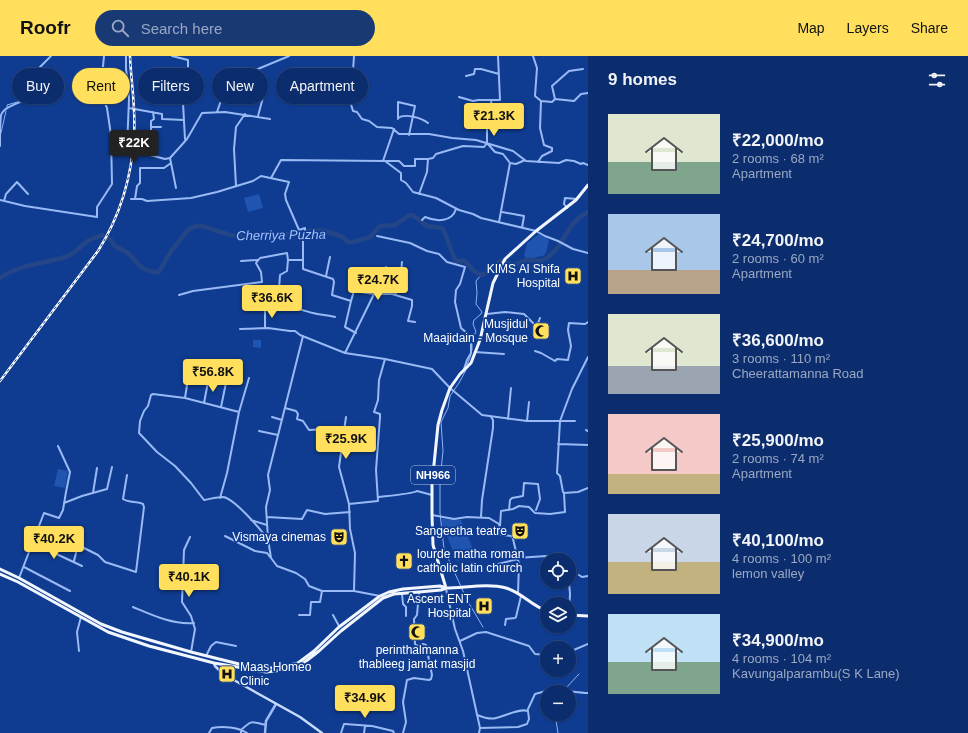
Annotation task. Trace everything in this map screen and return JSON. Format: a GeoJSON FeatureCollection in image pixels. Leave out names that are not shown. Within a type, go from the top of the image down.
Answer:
{"type":"FeatureCollection","features":[{"type":"Feature","properties":{"kind":"highway","name":"NH966"},"geometry":{"type":"LineString","coordinates":[[446,588],[433,545],[432,515],[432,495],[438,425],[442,410],[460,374],[471,363],[480,340],[492,286],[505,259],[536,231],[567,208],[577,199],[588,185]]}},
{"type":"Feature","properties":{"kind":"highway"},"geometry":{"type":"LineString","coordinates":[[0,569],[20,578],[101,624],[122,632],[191,652],[259,668],[271,668],[298,663],[314,651],[339,627],[380,596],[440,586],[446,588]]}},
{"type":"Feature","properties":{"kind":"highway"},"geometry":{"type":"LineString","coordinates":[[0,574],[108,632],[214,663],[266,672],[283,670],[301,665],[342,630],[384,598],[394,593],[402,594],[446,588],[496,587],[505,588],[520,595],[531,604],[540,608]]}},
{"type":"Feature","properties":{"kind":"highway"},"geometry":{"type":"LineString","coordinates":[[576,615],[588,616]]}},
{"type":"Feature","properties":{"kind":"highway"},"geometry":{"type":"LineString","coordinates":[[214,663],[212,660],[216,658]]}},
{"type":"Feature","properties":{"kind":"main road"},"geometry":{"type":"LineString","coordinates":[[214,663],[223,674],[300,717],[322,733]]}},
{"type":"Feature","properties":{"kind":"street"},"geometry":{"type":"LineString","coordinates":[[0,146],[1,114],[7,108],[34,97],[38,92],[30,82],[38,68],[51,56]]}},
{"type":"Feature","properties":{"kind":"street"},"geometry":{"type":"LineString","coordinates":[[0,200],[26,206],[97,217],[97,207],[112,184],[111,135],[107,108],[100,91],[100,75],[103,67],[104,56]]}},
{"type":"Feature","properties":{"kind":"street"},"geometry":{"type":"LineString","coordinates":[[126,56],[129,108],[127,148]]}},
{"type":"Feature","properties":{"kind":"street"},"geometry":{"type":"LineString","coordinates":[[172,56],[188,60],[188,81],[183,104],[185,140]]}},
{"type":"Feature","properties":{"kind":"street"},"geometry":{"type":"LineString","coordinates":[[262,68],[289,56]]}},
{"type":"Feature","properties":{"kind":"street"},"geometry":{"type":"LineString","coordinates":[[354,56],[353,71],[346,96],[353,111],[357,112],[362,119],[378,126],[392,128],[399,134],[429,134],[476,140],[514,151],[524,160],[559,163],[566,160],[588,165]]}},
{"type":"Feature","properties":{"kind":"street"},"geometry":{"type":"LineString","coordinates":[[459,97],[473,101],[500,100],[498,56]]}},
{"type":"Feature","properties":{"kind":"street"},"geometry":{"type":"LineString","coordinates":[[533,56],[536,68],[535,96],[541,101],[552,102],[555,99],[574,101],[581,94],[588,92]]}},
{"type":"Feature","properties":{"kind":"street"},"geometry":{"type":"LineString","coordinates":[[466,76],[474,74],[475,69],[481,68],[499,74]]}},
{"type":"Feature","properties":{"kind":"street"},"geometry":{"type":"LineString","coordinates":[[555,99],[552,86],[569,70],[583,69]]}},
{"type":"Feature","properties":{"kind":"street"},"geometry":{"type":"LineString","coordinates":[[491,100],[492,110],[487,123],[487,143],[495,152],[503,154],[510,163],[516,164],[524,160]]}},
{"type":"Feature","properties":{"kind":"street"},"geometry":{"type":"LineString","coordinates":[[538,162],[542,156],[552,151],[552,148],[544,145],[540,128],[541,101]]}},
{"type":"Feature","properties":{"kind":"street"},"geometry":{"type":"LineString","coordinates":[[409,135],[413,117],[415,106],[398,102],[398,119],[402,116],[413,117],[425,121],[428,124]]}},
{"type":"Feature","properties":{"kind":"street"},"geometry":{"type":"LineString","coordinates":[[217,112],[220,104]]}},
{"type":"Feature","properties":{"kind":"street"},"geometry":{"type":"LineString","coordinates":[[258,116],[261,104]]}},
{"type":"Feature","properties":{"kind":"street"},"geometry":{"type":"LineString","coordinates":[[129,108],[162,114],[162,119],[184,120]]}},
{"type":"Feature","properties":{"kind":"street"},"geometry":{"type":"LineString","coordinates":[[151,137],[151,121],[154,119],[153,112]]}},
{"type":"Feature","properties":{"kind":"street"},"geometry":{"type":"LineString","coordinates":[[150,155],[165,159],[170,158],[185,140],[202,113],[225,112],[270,118]]}},
{"type":"Feature","properties":{"kind":"street"},"geometry":{"type":"LineString","coordinates":[[236,186],[234,149],[236,127],[245,114]]}},
{"type":"Feature","properties":{"kind":"street"},"geometry":{"type":"LineString","coordinates":[[151,127],[161,127]]}},
{"type":"Feature","properties":{"kind":"street"},"geometry":{"type":"LineString","coordinates":[[384,160],[394,129]]}},
{"type":"Feature","properties":{"kind":"street"},"geometry":{"type":"LineString","coordinates":[[271,178],[281,160],[384,160],[399,161],[404,166],[415,166],[415,159],[433,158],[436,154],[463,146],[484,147],[487,143]]}},
{"type":"Feature","properties":{"kind":"street"},"geometry":{"type":"LineString","coordinates":[[170,158],[176,188]]}},
{"type":"Feature","properties":{"kind":"street"},"geometry":{"type":"LineString","coordinates":[[419,194],[427,172],[428,159]]}},
{"type":"Feature","properties":{"kind":"street"},"geometry":{"type":"LineString","coordinates":[[384,160],[401,173],[401,180],[406,182],[413,192],[436,198],[456,209],[536,231],[573,249],[588,253]]}},
{"type":"Feature","properties":{"kind":"street"},"geometry":{"type":"LineString","coordinates":[[135,199],[137,186],[140,183],[140,168],[164,168],[171,163]]}},
{"type":"Feature","properties":{"kind":"street"},"geometry":{"type":"LineString","coordinates":[[499,222],[510,163]]}},
{"type":"Feature","properties":{"kind":"street"},"geometry":{"type":"LineString","coordinates":[[131,198],[147,201],[191,198],[253,181],[261,176],[289,182],[285,194],[286,200],[299,230],[305,228],[305,234],[303,236],[303,269],[333,279],[332,295],[351,301]]}},
{"type":"Feature","properties":{"kind":"street"},"geometry":{"type":"LineString","coordinates":[[4,201],[6,194],[17,182],[28,194]]}},
{"type":"Feature","properties":{"kind":"street"},"geometry":{"type":"LineString","coordinates":[[567,208],[564,204],[565,198],[577,199]]}},
{"type":"Feature","properties":{"kind":"street"},"geometry":{"type":"LineString","coordinates":[[422,220],[425,217],[431,219],[447,219],[452,217],[456,209]]}},
{"type":"Feature","properties":{"kind":"street"},"geometry":{"type":"LineString","coordinates":[[502,212],[524,216],[522,228]]}},
{"type":"Feature","properties":{"kind":"street"},"geometry":{"type":"LineString","coordinates":[[305,234],[309,233]]}},
{"type":"Feature","properties":{"kind":"street"},"geometry":{"type":"LineString","coordinates":[[377,236],[410,243],[427,252],[439,254],[447,262],[465,266],[460,284],[456,290],[455,302],[461,328],[470,338],[470,353],[466,360],[466,369]]}},
{"type":"Feature","properties":{"kind":"street"},"geometry":{"type":"LineString","coordinates":[[241,261],[258,260],[267,256],[287,253],[287,271],[280,275],[278,304],[291,305],[314,313],[335,317]]}},
{"type":"Feature","properties":{"kind":"street"},"geometry":{"type":"LineString","coordinates":[[326,276],[330,258]]}},
{"type":"Feature","properties":{"kind":"street"},"geometry":{"type":"LineString","coordinates":[[179,295],[193,291],[262,282],[261,272],[256,263],[258,260]]}},
{"type":"Feature","properties":{"kind":"street"},"geometry":{"type":"LineString","coordinates":[[288,260],[303,260]]}},
{"type":"Feature","properties":{"kind":"street"},"geometry":{"type":"LineString","coordinates":[[395,295],[400,283],[402,262]]}},
{"type":"Feature","properties":{"kind":"street"},"geometry":{"type":"LineString","coordinates":[[385,294],[386,267]]}},
{"type":"Feature","properties":{"kind":"street"},"geometry":{"type":"LineString","coordinates":[[356,333],[345,327],[354,291],[395,295],[412,300],[408,321],[415,322]]}},
{"type":"Feature","properties":{"kind":"street"},"geometry":{"type":"LineString","coordinates":[[345,353],[374,294]]}},
{"type":"Feature","properties":{"kind":"street"},"geometry":{"type":"LineString","coordinates":[[264,328],[265,309]]}},
{"type":"Feature","properties":{"kind":"street"},"geometry":{"type":"LineString","coordinates":[[487,314],[505,312],[524,314],[535,325],[540,318]]}},
{"type":"Feature","properties":{"kind":"street"},"geometry":{"type":"LineString","coordinates":[[535,351],[555,360],[568,360],[571,346],[568,330],[569,323],[585,324],[588,322]]}},
{"type":"Feature","properties":{"kind":"street"},"geometry":{"type":"LineString","coordinates":[[240,330],[264,328],[295,331],[303,336],[345,353],[432,368],[453,390],[482,415],[527,421],[575,421]]}},
{"type":"Feature","properties":{"kind":"street"},"geometry":{"type":"LineString","coordinates":[[271,558],[266,506],[270,490],[268,475],[303,336]]}},
{"type":"Feature","properties":{"kind":"street"},"geometry":{"type":"LineString","coordinates":[[475,352],[504,354]]}},
{"type":"Feature","properties":{"kind":"street"},"geometry":{"type":"LineString","coordinates":[[505,625],[506,620],[516,618],[520,595],[518,559],[512,536],[501,535],[501,511],[522,506],[529,507],[535,513],[564,513],[564,493],[560,476],[557,473],[560,421],[572,389],[588,357]]}},
{"type":"Feature","properties":{"kind":"street"},"geometry":{"type":"LineString","coordinates":[[349,504],[378,502],[376,470],[380,414],[374,412],[378,400],[379,380],[385,359]]}},
{"type":"Feature","properties":{"kind":"street"},"geometry":{"type":"LineString","coordinates":[[221,407],[227,378]]}},
{"type":"Feature","properties":{"kind":"street"},"geometry":{"type":"LineString","coordinates":[[220,498],[238,412],[248,378]]}},
{"type":"Feature","properties":{"kind":"street"},"geometry":{"type":"LineString","coordinates":[[204,403],[208,382]]}},
{"type":"Feature","properties":{"kind":"street"},"geometry":{"type":"LineString","coordinates":[[185,398],[187,385]]}},
{"type":"Feature","properties":{"kind":"street"},"geometry":{"type":"LineString","coordinates":[[508,419],[511,388]]}},
{"type":"Feature","properties":{"kind":"street"},"geometry":{"type":"LineString","coordinates":[[238,412],[185,398],[154,394],[151,395],[148,406],[140,421],[139,433],[156,452],[174,466],[191,483],[204,500],[224,497],[234,503],[268,539]]}},
{"type":"Feature","properties":{"kind":"street"},"geometry":{"type":"LineString","coordinates":[[527,421],[529,402]]}},
{"type":"Feature","properties":{"kind":"street"},"geometry":{"type":"LineString","coordinates":[[285,408],[296,411],[298,414],[297,419],[303,421],[309,430],[327,429],[344,432]]}},
{"type":"Feature","properties":{"kind":"street"},"geometry":{"type":"LineString","coordinates":[[346,417],[339,467],[349,504],[350,529],[355,553],[354,591]]}},
{"type":"Feature","properties":{"kind":"street"},"geometry":{"type":"LineString","coordinates":[[481,518],[482,500],[493,428],[493,420],[490,417]]}},
{"type":"Feature","properties":{"kind":"street"},"geometry":{"type":"LineString","coordinates":[[272,418],[282,420]]}},
{"type":"Feature","properties":{"kind":"street"},"geometry":{"type":"LineString","coordinates":[[259,431],[278,435]]}},
{"type":"Feature","properties":{"kind":"street"},"geometry":{"type":"LineString","coordinates":[[558,444],[588,445]]}},
{"type":"Feature","properties":{"kind":"street"},"geometry":{"type":"LineString","coordinates":[[20,578],[44,512],[59,518],[63,510],[70,472],[58,446]]}},
{"type":"Feature","properties":{"kind":"street"},"geometry":{"type":"LineString","coordinates":[[64,503],[107,489],[112,467]]}},
{"type":"Feature","properties":{"kind":"street"},"geometry":{"type":"LineString","coordinates":[[93,493],[97,468]]}},
{"type":"Feature","properties":{"kind":"street"},"geometry":{"type":"LineString","coordinates":[[78,545],[98,555],[105,562],[136,572],[144,507],[141,502],[127,501],[123,498],[127,475]]}},
{"type":"Feature","properties":{"kind":"street"},"geometry":{"type":"LineString","coordinates":[[509,510],[510,500],[512,498],[523,496],[524,483],[538,484],[540,499],[536,510]]}},
{"type":"Feature","properties":{"kind":"street"},"geometry":{"type":"LineString","coordinates":[[564,493],[578,492],[588,488]]}},
{"type":"Feature","properties":{"kind":"street"},"geometry":{"type":"LineString","coordinates":[[378,497],[404,493],[412,494],[417,491],[432,495]]}},
{"type":"Feature","properties":{"kind":"street"},"geometry":{"type":"LineString","coordinates":[[267,517],[302,519],[307,510],[325,514],[350,512]]}},
{"type":"Feature","properties":{"kind":"street"},"geometry":{"type":"LineString","coordinates":[[432,515],[454,519],[491,519],[500,526]]}},
{"type":"Feature","properties":{"kind":"street"},"geometry":{"type":"LineString","coordinates":[[250,520],[267,525]]}},
{"type":"Feature","properties":{"kind":"street"},"geometry":{"type":"LineString","coordinates":[[74,561],[81,534]]}},
{"type":"Feature","properties":{"kind":"street"},"geometry":{"type":"LineString","coordinates":[[225,536],[255,551],[267,553],[277,566],[296,573],[305,579],[309,586],[322,591],[354,591],[380,596]]}},
{"type":"Feature","properties":{"kind":"street"},"geometry":{"type":"LineString","coordinates":[[190,537],[184,550],[182,602],[191,616],[196,629],[191,652]]}},
{"type":"Feature","properties":{"kind":"street"},"geometry":{"type":"LineString","coordinates":[[32,543],[82,566]]}},
{"type":"Feature","properties":{"kind":"street"},"geometry":{"type":"LineString","coordinates":[[498,564],[518,559],[540,558]]}},
{"type":"Feature","properties":{"kind":"street"},"geometry":{"type":"LineString","coordinates":[[24,567],[70,591]]}},
{"type":"Feature","properties":{"kind":"street"},"geometry":{"type":"LineString","coordinates":[[578,574],[588,576]]}},
{"type":"Feature","properties":{"kind":"street"},"geometry":{"type":"LineString","coordinates":[[446,588],[463,651],[480,733]]}},
{"type":"Feature","properties":{"kind":"street"},"geometry":{"type":"LineString","coordinates":[[299,615],[310,615],[311,602],[320,602],[322,591]]}},
{"type":"Feature","properties":{"kind":"street"},"geometry":{"type":"LineString","coordinates":[[403,733],[406,722],[404,704],[406,682],[410,679],[429,680],[431,679],[432,675],[426,645],[423,644],[416,646],[415,644],[414,619],[417,615],[419,592]]}},
{"type":"Feature","properties":{"kind":"street"},"geometry":{"type":"LineString","coordinates":[[402,594],[403,604],[406,608],[406,616]]}},
{"type":"Feature","properties":{"kind":"street"},"geometry":{"type":"LineString","coordinates":[[133,608],[160,618],[183,624],[194,623]]}},
{"type":"Feature","properties":{"kind":"street"},"geometry":{"type":"LineString","coordinates":[[333,615],[339,627]]}},
{"type":"Feature","properties":{"kind":"street"},"geometry":{"type":"LineString","coordinates":[[79,651],[77,632],[81,617]]}},
{"type":"Feature","properties":{"kind":"street"},"geometry":{"type":"LineString","coordinates":[[460,641],[477,633],[486,632],[529,646],[535,654],[540,654]]}},
{"type":"Feature","properties":{"kind":"street"},"geometry":{"type":"LineString","coordinates":[[206,656],[211,646],[216,642],[236,646]]}},
{"type":"Feature","properties":{"kind":"street"},"geometry":{"type":"LineString","coordinates":[[576,649],[588,644]]}},
{"type":"Feature","properties":{"kind":"street"},"geometry":{"type":"LineString","coordinates":[[480,728],[518,727],[527,724],[529,719],[528,710],[535,694],[543,691],[560,690],[588,693]]}},
{"type":"Feature","properties":{"kind":"street"},"geometry":{"type":"LineString","coordinates":[[265,733],[268,718],[276,704]]}},
{"type":"Feature","properties":{"kind":"street"},"geometry":{"type":"LineString","coordinates":[[477,715],[494,718],[528,710]]}},
{"type":"Feature","properties":{"kind":"street"},"geometry":{"type":"LineString","coordinates":[[241,732],[248,723],[252,722],[266,725]]}},
{"type":"Feature","properties":{"kind":"street"},"geometry":{"type":"LineString","coordinates":[[341,733],[344,724],[384,729],[393,731],[394,733]]}},
{"type":"Feature","properties":{"kind":"street"},"geometry":{"type":"LineString","coordinates":[[364,733],[365,726]]}},
{"type":"Feature","properties":{"kind":"street"},"geometry":{"type":"LineString","coordinates":[[209,733],[211,729],[215,728],[227,728],[247,733]]}},
{"type":"Feature","properties":{"kind":"shaded area"},"geometry":{"type":"Polygon","coordinates":[[[259,194],[263,208],[248,212],[244,198],[259,194]]]}},
{"type":"Feature","properties":{"kind":"shaded area"},"geometry":{"type":"Polygon","coordinates":[[[539,234],[549,240],[546,252],[543,256],[528,260],[524,256],[527,243],[539,234]]]}},
{"type":"Feature","properties":{"kind":"shaded area"},"geometry":{"type":"Polygon","coordinates":[[[253,340],[261,340],[261,348],[253,347],[253,340]]]}},
{"type":"Feature","properties":{"kind":"shaded area"},"geometry":{"type":"Polygon","coordinates":[[[58,469],[68,471],[65,488],[54,486],[58,469]]]}},
{"type":"Feature","properties":{"kind":"shaded area"},"geometry":{"type":"Polygon","coordinates":[[[442,519],[461,520],[475,554],[457,561],[442,524],[442,519]]]}},
{"type":"Feature","properties":{"kind":"waterway"},"geometry":{"type":"LineString","coordinates":[[7,107],[7,105],[12,104]]}},
{"type":"Feature","properties":{"kind":"waterway"},"geometry":{"type":"LineString","coordinates":[[1,133],[6,111]]}},
{"type":"Feature","properties":{"kind":"waterway","name":"Cherriya Puzha"},"geometry":{"type":"LineString","coordinates":[[0,278],[8,273],[24,267],[69,256],[82,245],[102,235],[111,240],[115,246],[128,253],[142,268],[152,272],[159,272],[171,251],[188,230],[196,226],[202,226],[230,235],[261,238],[315,230],[325,231],[343,237],[348,242],[353,242],[370,237],[380,226],[395,225],[410,215],[414,216],[427,226],[443,229],[456,261],[465,261],[474,271],[481,275],[486,273],[493,265],[501,261],[515,264],[527,260],[540,261],[545,259],[557,248],[575,222],[588,212]]}},
{"type":"Feature","properties":{"kind":"waterway"},"geometry":{"type":"LineString","coordinates":[[472,350],[472,339],[476,332],[473,324],[474,320],[482,312],[476,304],[476,281],[481,275]]}},
{"type":"Feature","properties":{"kind":"waterway"},"geometry":{"type":"LineString","coordinates":[[467,365],[471,355]]}},
{"type":"Feature","properties":{"kind":"waterway"},"geometry":{"type":"LineString","coordinates":[[466,370],[450,396],[448,408],[441,422],[443,451],[440,480],[440,513],[444,549],[467,600],[483,627]]}},
{"type":"Feature","properties":{"kind":"waterway"},"geometry":{"type":"LineString","coordinates":[[569,685],[579,674]]}},
{"type":"Feature","properties":{"kind":"waterway"},"geometry":{"type":"LineString","coordinates":[[556,721],[558,733]]}},
{"type":"Feature","properties":{"kind":"railway"},"geometry":{"type":"LineString","coordinates":[[0,381],[98,251],[119,210],[128,180],[133,150],[134,105],[130,56]]}},
{"type":"Feature","properties":{"kind":"place","name":"KIMS Al Shifa Hospital"},"geometry":{"type":"Point","coordinates":[573,276]}},
{"type":"Feature","properties":{"kind":"place","name":"Musjidul Maajidain - Mosque"},"geometry":{"type":"Point","coordinates":[541,331]}},
{"type":"Feature","properties":{"kind":"place","name":"Sangeetha teatre"},"geometry":{"type":"Point","coordinates":[520,531]}},
{"type":"Feature","properties":{"kind":"place","name":"Vismaya cinemas"},"geometry":{"type":"Point","coordinates":[339,537]}},
{"type":"Feature","properties":{"kind":"place","name":"lourde matha roman catholic latin church"},"geometry":{"type":"Point","coordinates":[404,561]}},
{"type":"Feature","properties":{"kind":"place","name":"Ascent ENT Hospital"},"geometry":{"type":"Point","coordinates":[484,606]}},
{"type":"Feature","properties":{"kind":"place","name":"perinthalmanna thableeg jamat masjid"},"geometry":{"type":"Point","coordinates":[417,632]}},
{"type":"Feature","properties":{"kind":"place","name":"Maas Homeo Clinic"},"geometry":{"type":"Point","coordinates":[227,674]}}]}
